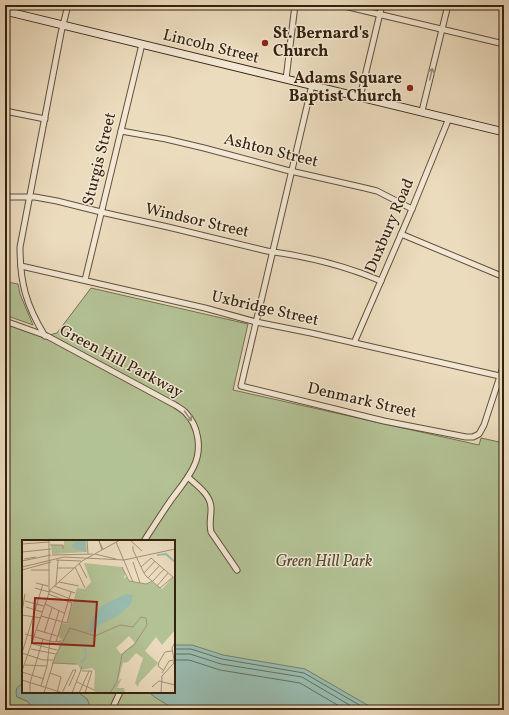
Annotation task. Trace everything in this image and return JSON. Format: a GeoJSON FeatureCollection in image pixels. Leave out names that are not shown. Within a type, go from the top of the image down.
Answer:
{"type":"FeatureCollection","features":[{"type":"Feature","properties":{"kind":"main road","name":"Lincoln Street"},"geometry":{"type":"LineString","coordinates":[[5,11],[504,132]]}},
{"type":"Feature","properties":{"kind":"street","name":"Green Hill Parkway"},"geometry":{"type":"LineString","coordinates":[[68,5],[21,241],[21,266],[24,293],[45,336],[175,405],[186,412],[196,429],[198,444],[197,459],[188,477],[145,540]]}},
{"type":"Feature","properties":{"kind":"street"},"geometry":{"type":"LineString","coordinates":[[286,79],[295,5]]}},
{"type":"Feature","properties":{"kind":"street"},"geometry":{"type":"LineString","coordinates":[[340,5],[504,44]]}},
{"type":"Feature","properties":{"kind":"street"},"geometry":{"type":"LineString","coordinates":[[360,97],[382,5]]}},
{"type":"Feature","properties":{"kind":"street"},"geometry":{"type":"LineString","coordinates":[[422,112],[448,5]]}},
{"type":"Feature","properties":{"kind":"street","name":"Sturgis Street"},"geometry":{"type":"LineString","coordinates":[[84,280],[142,44]]}},
{"type":"Feature","properties":{"kind":"street"},"geometry":{"type":"LineString","coordinates":[[256,322],[312,85]]}},
{"type":"Feature","properties":{"kind":"street"},"geometry":{"type":"LineString","coordinates":[[5,111],[45,119]]}},
{"type":"Feature","properties":{"kind":"street","name":"Duxbury Road"},"geometry":{"type":"LineString","coordinates":[[354,343],[412,209],[449,118]]}},
{"type":"Feature","properties":{"kind":"street","name":"Ashton Street"},"geometry":{"type":"LineString","coordinates":[[121,131],[204,148],[291,171],[310,174],[377,191],[412,209]]}},
{"type":"Feature","properties":{"kind":"street","name":"Windsor Street"},"geometry":{"type":"LineString","coordinates":[[5,197],[35,197],[57,201],[357,271],[381,281]]}},
{"type":"Feature","properties":{"kind":"street"},"geometry":{"type":"LineString","coordinates":[[401,234],[504,277]]}},
{"type":"Feature","properties":{"kind":"street","name":"Uxbridge Street"},"geometry":{"type":"LineString","coordinates":[[21,266],[205,308],[256,322],[502,377]]}},
{"type":"Feature","properties":{"kind":"street"},"geometry":{"type":"LineString","coordinates":[[5,321],[45,336]]}},
{"type":"Feature","properties":{"kind":"street","name":"Denmark Street"},"geometry":{"type":"LineString","coordinates":[[256,322],[240,386],[384,421],[456,436],[468,437],[478,435],[502,377]]}},
{"type":"Feature","properties":{"kind":"street"},"geometry":{"type":"LineString","coordinates":[[502,377],[504,364]]}},
{"type":"Feature","properties":{"kind":"street"},"geometry":{"type":"LineString","coordinates":[[188,477],[210,501],[211,509],[209,525],[211,532],[237,570]]}},
{"type":"Feature","properties":{"kind":"street"},"geometry":{"type":"LineString","coordinates":[[113,710],[120,693]]}},
{"type":"Feature","properties":{"kind":"green space"},"geometry":{"type":"Polygon","coordinates":[[[7,282],[18,284],[20,294],[33,325],[5,315],[5,293],[7,282]]]}},
{"type":"Feature","properties":{"kind":"green space","name":"Green Hill Park"},"geometry":{"type":"Polygon","coordinates":[[[91,288],[248,324],[233,390],[479,445],[481,438],[504,443],[504,710],[5,710],[5,321],[45,336],[57,333],[91,288]]]}},
{"type":"Feature","properties":{"kind":"water"},"geometry":{"type":"Polygon","coordinates":[[[192,645],[223,655],[305,669],[376,710],[173,710],[150,693],[175,693],[175,646],[192,645]]]}},
{"type":"Feature","properties":{"kind":"water"},"geometry":{"type":"Polygon","coordinates":[[[22,684],[22,693],[79,693],[87,699],[92,710],[35,710],[27,701],[17,697],[16,693],[19,686],[22,684]]]}},
{"type":"Feature","properties":{"kind":"place","name":"St. Bernard's Church"},"geometry":{"type":"Point","coordinates":[265,43]}},
{"type":"Feature","properties":{"kind":"place","name":"Adams Square Baptist Church"},"geometry":{"type":"Point","coordinates":[410,88]}}]}
